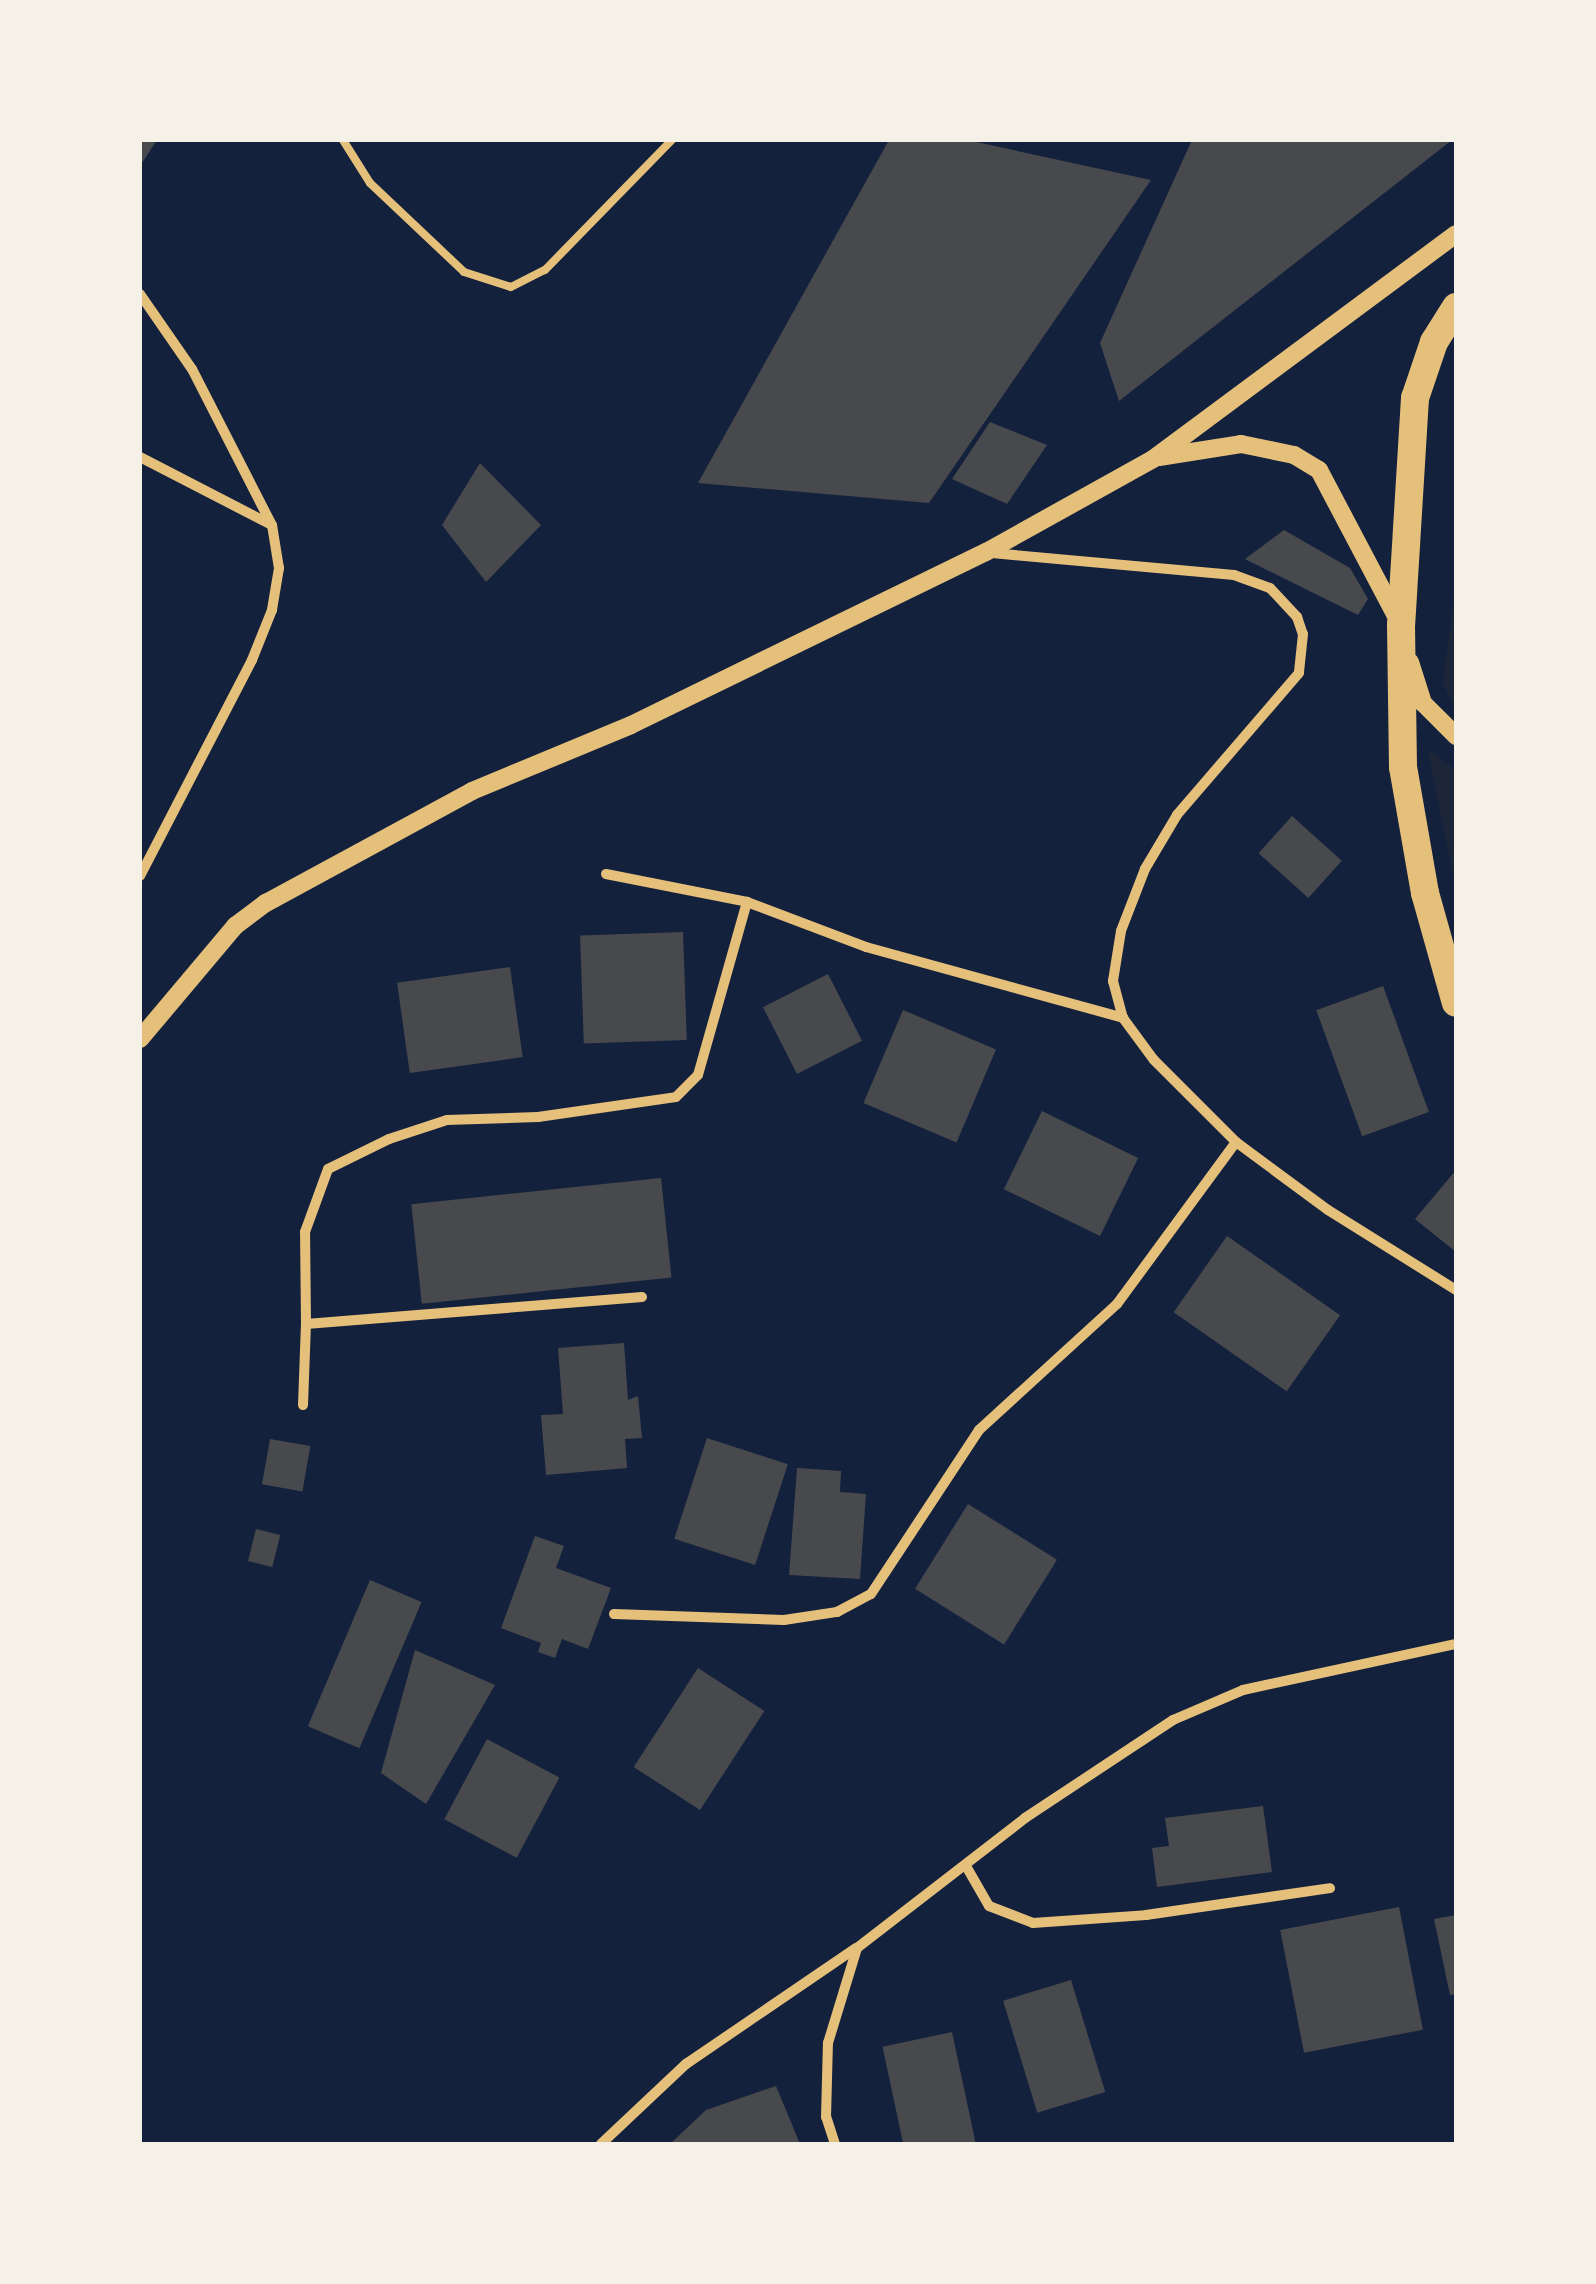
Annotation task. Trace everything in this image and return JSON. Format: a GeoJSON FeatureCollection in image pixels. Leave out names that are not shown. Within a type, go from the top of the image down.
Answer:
{"type":"FeatureCollection","features":[{"type":"Feature","properties":{"kind":"highway"},"geometry":{"type":"LineString","coordinates":[[1456,307],[1434,342],[1416,398],[1401,625],[1403,766],[1425,892],[1456,1003]]}},
{"type":"Feature","properties":{"kind":"street"},"geometry":{"type":"LineString","coordinates":[[140,1040],[235,926],[266,904],[472,792],[631,725],[986,552],[1153,458],[1456,234]]}},
{"type":"Feature","properties":{"kind":"street"},"geometry":{"type":"LineString","coordinates":[[140,294],[192,369],[272,524],[279,568],[272,610],[140,876]]}},
{"type":"Feature","properties":{"kind":"street"},"geometry":{"type":"LineString","coordinates":[[1153,458],[1242,444],[1294,455],[1319,470],[1401,625],[1424,703],[1456,736]]}},
{"type":"Feature","properties":{"kind":"street"},"geometry":{"type":"LineString","coordinates":[[140,457],[272,524]]}},
{"type":"Feature","properties":{"kind":"street"},"geometry":{"type":"LineString","coordinates":[[986,552],[1234,575],[1270,588],[1297,617],[1304,634],[1299,673],[1284,697],[1177,815],[1145,869],[1120,931],[1113,981],[1123,1018],[1154,1060],[1236,1142],[1328,1210],[1456,1290]]}},
{"type":"Feature","properties":{"kind":"street"},"geometry":{"type":"LineString","coordinates":[[606,874],[747,902],[866,947],[1123,1018]]}},
{"type":"Feature","properties":{"kind":"street"},"geometry":{"type":"LineString","coordinates":[[302,1405],[306,1232],[328,1170],[347,1155],[447,1120],[538,1117],[676,1096],[698,1074],[747,902]]}},
{"type":"Feature","properties":{"kind":"street"},"geometry":{"type":"LineString","coordinates":[[614,1614],[784,1620],[836,1612],[870,1594],[979,1430],[1117,1304],[1236,1142]]}},
{"type":"Feature","properties":{"kind":"street"},"geometry":{"type":"LineString","coordinates":[[306,1324],[642,1296]]}},
{"type":"Feature","properties":{"kind":"street"},"geometry":{"type":"LineString","coordinates":[[601,2144],[686,2064],[857,1948],[1104,1762],[1208,1703],[1334,1666],[1456,1644]]}},
{"type":"Feature","properties":{"kind":"street"},"geometry":{"type":"LineString","coordinates":[[966,1866],[989,1906],[1033,1923],[1146,1915],[1330,1888]]}},
{"type":"Feature","properties":{"kind":"street"},"geometry":{"type":"LineString","coordinates":[[834,2144],[826,2117],[828,2042],[857,1948]]}},
{"type":"Feature","properties":{"kind":"lane"},"geometry":{"type":"LineString","coordinates":[[343,140],[370,182],[464,272],[510,287],[545,270],[672,140]]}},
{"type":"Feature","properties":{"kind":"shaded area"},"geometry":{"type":"Polygon","coordinates":[[[1456,579],[1456,710],[1443,684],[1456,579]]]}},
{"type":"Feature","properties":{"kind":"shaded area"},"geometry":{"type":"Polygon","coordinates":[[[1428,749],[1456,770],[1456,890],[1431,766],[1428,749]]]}},
{"type":"Feature","properties":{"kind":"building"},"geometry":{"type":"Polygon","coordinates":[[[140,140],[157,140],[140,166],[140,140]]]}},
{"type":"Feature","properties":{"kind":"building"},"geometry":{"type":"Polygon","coordinates":[[[889,140],[967,140],[1151,180],[929,503],[698,483],[889,140]]]}},
{"type":"Feature","properties":{"kind":"building"},"geometry":{"type":"Polygon","coordinates":[[[1192,140],[1452,140],[1119,401],[1100,343],[1192,140]]]}},
{"type":"Feature","properties":{"kind":"building"},"geometry":{"type":"Polygon","coordinates":[[[990,422],[1047,445],[1007,504],[952,479],[990,422]]]}},
{"type":"Feature","properties":{"kind":"building"},"geometry":{"type":"Polygon","coordinates":[[[480,463],[541,525],[486,582],[442,525],[480,463]]]}},
{"type":"Feature","properties":{"kind":"building"},"geometry":{"type":"Polygon","coordinates":[[[1284,530],[1350,568],[1368,599],[1358,615],[1245,559],[1284,530]]]}},
{"type":"Feature","properties":{"kind":"building"},"geometry":{"type":"Polygon","coordinates":[[[1292,816],[1342,861],[1308,898],[1259,853],[1292,816]]]}},
{"type":"Feature","properties":{"kind":"building"},"geometry":{"type":"Polygon","coordinates":[[[683,932],[687,1040],[584,1044],[580,936],[683,932]]]}},
{"type":"Feature","properties":{"kind":"building"},"geometry":{"type":"Polygon","coordinates":[[[510,967],[523,1057],[410,1073],[397,983],[510,967]]]}},
{"type":"Feature","properties":{"kind":"building"},"geometry":{"type":"Polygon","coordinates":[[[828,974],[862,1041],[797,1074],[763,1007],[828,974]]]}},
{"type":"Feature","properties":{"kind":"building"},"geometry":{"type":"Polygon","coordinates":[[[1383,986],[1429,1112],[1362,1136],[1316,1010],[1383,986]]]}},
{"type":"Feature","properties":{"kind":"building"},"geometry":{"type":"Polygon","coordinates":[[[903,1010],[996,1049],[957,1142],[864,1103],[903,1010]]]}},
{"type":"Feature","properties":{"kind":"building"},"geometry":{"type":"Polygon","coordinates":[[[1042,1111],[1138,1158],[1100,1236],[1004,1189],[1042,1111]]]}},
{"type":"Feature","properties":{"kind":"building"},"geometry":{"type":"Polygon","coordinates":[[[1456,1170],[1456,1252],[1415,1219],[1456,1170]]]}},
{"type":"Feature","properties":{"kind":"building"},"geometry":{"type":"Polygon","coordinates":[[[661,1178],[671,1277],[422,1304],[411,1204],[661,1178]]]}},
{"type":"Feature","properties":{"kind":"building"},"geometry":{"type":"Polygon","coordinates":[[[1227,1236],[1340,1315],[1287,1391],[1174,1312],[1227,1236]]]}},
{"type":"Feature","properties":{"kind":"building"},"geometry":{"type":"Polygon","coordinates":[[[624,1343],[628,1400],[638,1396],[642,1438],[625,1439],[627,1468],[546,1475],[541,1415],[563,1414],[558,1348],[624,1343]]]}},
{"type":"Feature","properties":{"kind":"building"},"geometry":{"type":"Polygon","coordinates":[[[707,1438],[788,1464],[755,1565],[674,1539],[707,1438]]]}},
{"type":"Feature","properties":{"kind":"building"},"geometry":{"type":"Polygon","coordinates":[[[270,1439],[310,1446],[302,1491],[262,1484],[270,1439]]]}},
{"type":"Feature","properties":{"kind":"building"},"geometry":{"type":"Polygon","coordinates":[[[797,1468],[841,1471],[840,1492],[866,1494],[860,1579],[789,1575],[797,1468]]]}},
{"type":"Feature","properties":{"kind":"building"},"geometry":{"type":"Polygon","coordinates":[[[968,1504],[1057,1560],[1004,1644],[915,1589],[968,1504]]]}},
{"type":"Feature","properties":{"kind":"building"},"geometry":{"type":"Polygon","coordinates":[[[256,1529],[280,1535],[272,1567],[248,1561],[256,1529]]]}},
{"type":"Feature","properties":{"kind":"building"},"geometry":{"type":"Polygon","coordinates":[[[535,1536],[564,1546],[556,1568],[611,1588],[588,1649],[562,1639],[555,1658],[538,1652],[541,1643],[501,1628],[535,1536]]]}},
{"type":"Feature","properties":{"kind":"building"},"geometry":{"type":"Polygon","coordinates":[[[370,1580],[422,1602],[359,1748],[308,1726],[370,1580]]]}},
{"type":"Feature","properties":{"kind":"building"},"geometry":{"type":"Polygon","coordinates":[[[415,1650],[495,1685],[426,1804],[381,1773],[415,1650]]]}},
{"type":"Feature","properties":{"kind":"building"},"geometry":{"type":"Polygon","coordinates":[[[698,1668],[764,1711],[700,1810],[634,1767],[698,1668]]]}},
{"type":"Feature","properties":{"kind":"building"},"geometry":{"type":"Polygon","coordinates":[[[487,1739],[559,1777],[517,1858],[444,1819],[487,1739]]]}},
{"type":"Feature","properties":{"kind":"building"},"geometry":{"type":"Polygon","coordinates":[[[1263,1806],[1272,1872],[1157,1887],[1152,1848],[1169,1846],[1165,1818],[1263,1806]]]}},
{"type":"Feature","properties":{"kind":"building"},"geometry":{"type":"Polygon","coordinates":[[[1399,1907],[1423,2030],[1304,2053],[1280,1930],[1399,1907]]]}},
{"type":"Feature","properties":{"kind":"building"},"geometry":{"type":"Polygon","coordinates":[[[1456,1915],[1456,1994],[1450,1995],[1434,1919],[1456,1915]]]}},
{"type":"Feature","properties":{"kind":"building"},"geometry":{"type":"Polygon","coordinates":[[[1071,1980],[1105,2092],[1037,2113],[1003,2001],[1071,1980]]]}},
{"type":"Feature","properties":{"kind":"building"},"geometry":{"type":"Polygon","coordinates":[[[952,2032],[976,2144],[903,2144],[883,2047],[952,2032]]]}},
{"type":"Feature","properties":{"kind":"building"},"geometry":{"type":"Polygon","coordinates":[[[776,2086],[800,2144],[670,2144],[706,2110],[776,2086]]]}}]}
